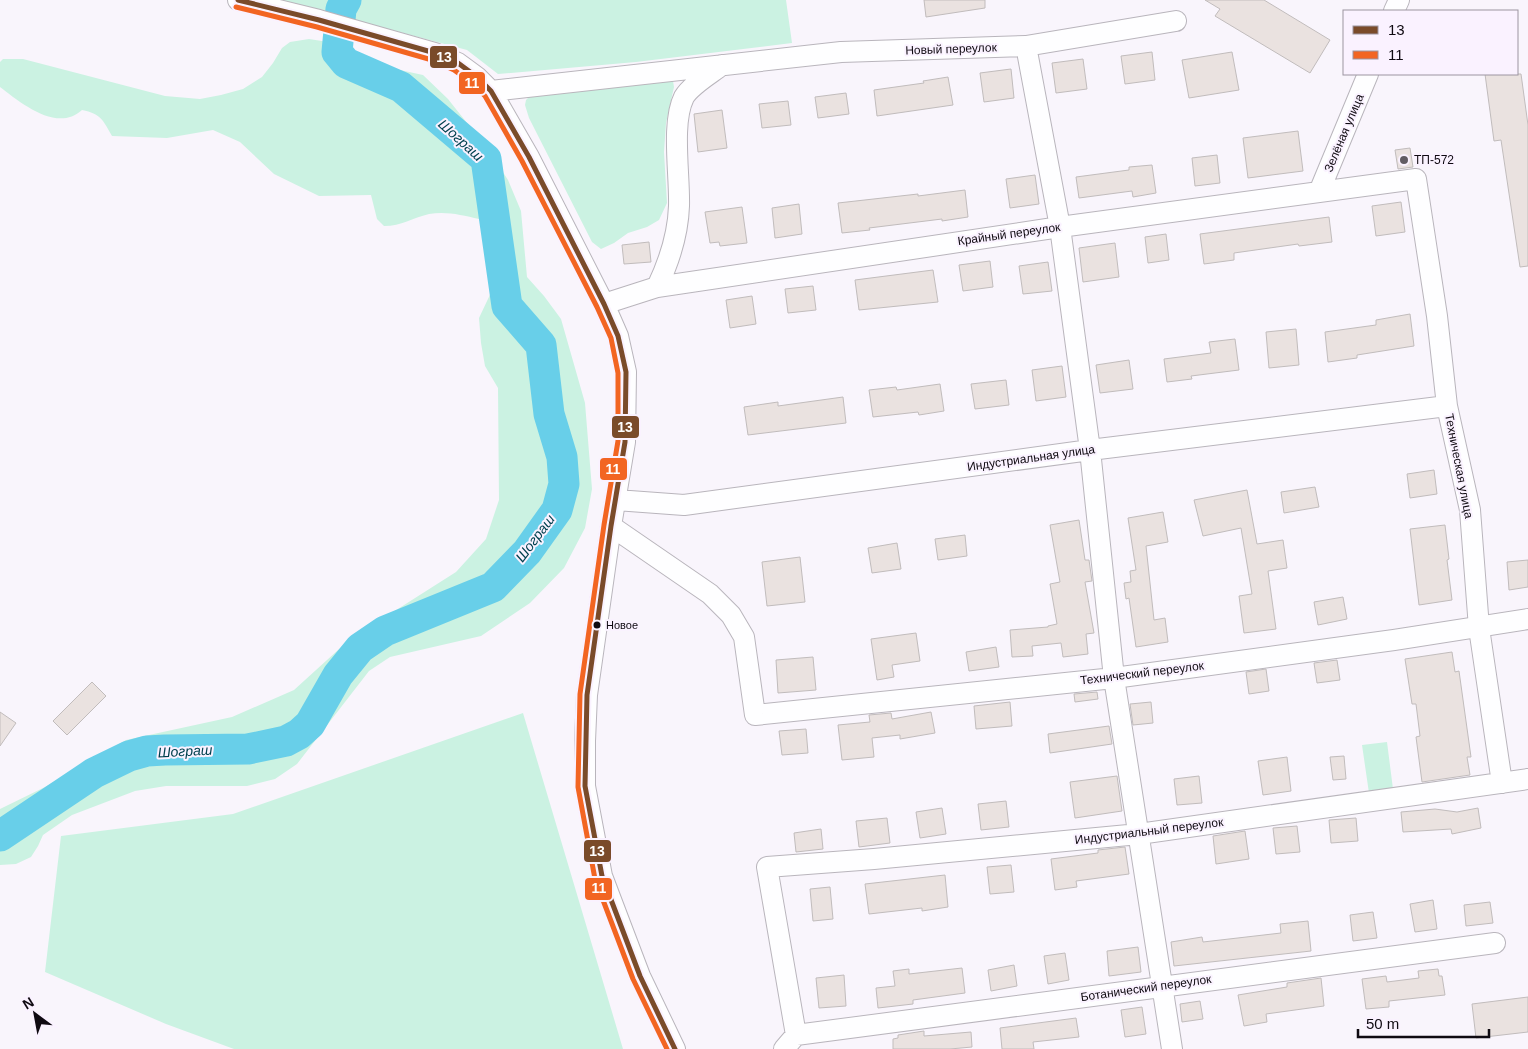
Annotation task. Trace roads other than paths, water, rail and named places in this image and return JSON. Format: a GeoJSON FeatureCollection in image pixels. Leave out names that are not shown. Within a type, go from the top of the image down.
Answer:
{"type":"FeatureCollection","features":[{"type":"Feature","properties":{"kind":"street"},"geometry":{"type":"LineString","coordinates":[[238,0],[319,20],[435,53],[458,63],[477,77],[491,91],[528,157],[604,304],[618,336],[626,372],[625,442],[610,526],[587,695],[584,741],[585,786],[602,876],[640,976],[675,1049]]}},
{"type":"Feature","properties":{"kind":"street","name":"Новый переулок"},"geometry":{"type":"LineString","coordinates":[[491,91],[841,52],[1026,46],[1176,21]]}},
{"type":"Feature","properties":{"kind":"street"},"geometry":{"type":"LineString","coordinates":[[1026,46],[1060,227],[1090,450],[1114,678],[1172,1049]]}},
{"type":"Feature","properties":{"kind":"street"},"geometry":{"type":"LineString","coordinates":[[657,286],[667,266],[674,243],[679,208],[677,120],[685,96],[700,81],[724,64]]}},
{"type":"Feature","properties":{"kind":"street","name":"Зелёная улица"},"geometry":{"type":"LineString","coordinates":[[1319,192],[1368,75]]}},
{"type":"Feature","properties":{"kind":"street","name":"Крайный переулок"},"geometry":{"type":"LineString","coordinates":[[604,304],[657,286],[1060,227],[1416,179]]}},
{"type":"Feature","properties":{"kind":"street","name":"Техническая улица"},"geometry":{"type":"LineString","coordinates":[[1416,179],[1437,316],[1447,406],[1470,510],[1479,628],[1502,783]]}},
{"type":"Feature","properties":{"kind":"street","name":"Индустриальная улица"},"geometry":{"type":"LineString","coordinates":[[616,500],[684,505],[1090,450],[1447,406]]}},
{"type":"Feature","properties":{"kind":"street","name":"Технический переулок"},"geometry":{"type":"LineString","coordinates":[[610,526],[710,594],[731,615],[744,637],[755,715],[1114,678],[1479,628],[1528,619]]}},
{"type":"Feature","properties":{"kind":"street","name":"Индустриальный переулок"},"geometry":{"type":"LineString","coordinates":[[790,1042],[767,867],[1139,834],[1528,779]]}},
{"type":"Feature","properties":{"kind":"street","name":"Ботанический переулок"},"geometry":{"type":"LineString","coordinates":[[790,1042],[1163,986],[1496,942]]}},
{"type":"Feature","properties":{"kind":"waterway","name":"Шограш"},"geometry":{"type":"LineString","coordinates":[[0,836],[94,773],[129,756],[147,751],[248,749],[286,741],[299,734],[310,724],[338,675],[360,648],[385,631],[493,587],[527,552],[557,510],[564,484],[562,457],[549,414],[541,345],[507,306],[486,159],[401,87],[346,63],[337,52],[341,9],[346,0]]}},
{"type":"Feature","properties":{"kind":"place","name":"ТП-572"},"geometry":{"type":"Point","coordinates":[1404,160]}},
{"type":"Feature","properties":{"kind":"place","name":"Новое"},"geometry":{"type":"Point","coordinates":[597,625]}}]}
